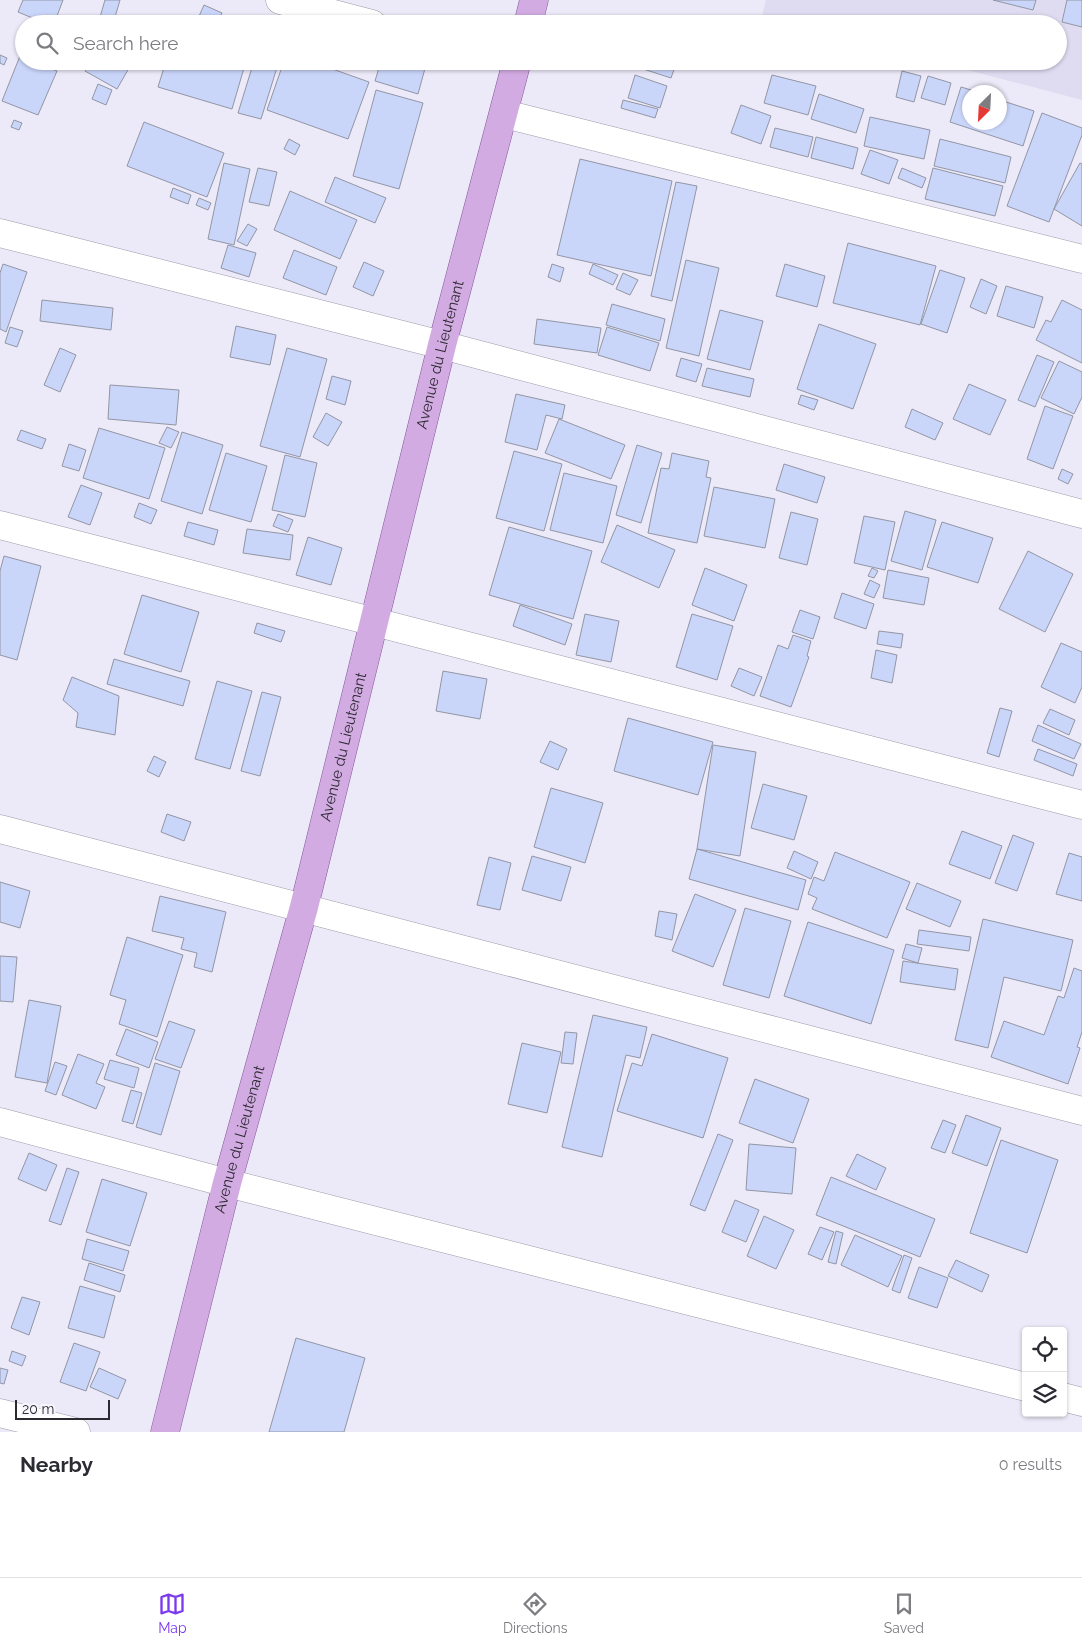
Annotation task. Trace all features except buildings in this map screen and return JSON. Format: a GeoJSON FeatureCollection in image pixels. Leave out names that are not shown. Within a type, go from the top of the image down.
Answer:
{"type":"FeatureCollection","features":[{"type":"Feature","properties":{"kind":"main road"},"geometry":{"type":"LineString","coordinates":[[530,15],[534,0]]}},
{"type":"Feature","properties":{"kind":"main road","name":"Avenue du Lieutenant"},"geometry":{"type":"LineString","coordinates":[[165,1432],[227,1183],[304,907],[442,345],[516,70]]}},
{"type":"Feature","properties":{"kind":"street"},"geometry":{"type":"LineString","coordinates":[[280,0],[338,15]]}},
{"type":"Feature","properties":{"kind":"street"},"geometry":{"type":"LineString","coordinates":[[505,114],[1082,259]]}},
{"type":"Feature","properties":{"kind":"street"},"geometry":{"type":"LineString","coordinates":[[0,233],[442,345],[1082,514]]}},
{"type":"Feature","properties":{"kind":"street"},"geometry":{"type":"LineString","coordinates":[[0,525],[1082,804]]}},
{"type":"Feature","properties":{"kind":"street"},"geometry":{"type":"LineString","coordinates":[[0,829],[1082,1111]]}},
{"type":"Feature","properties":{"kind":"street"},"geometry":{"type":"LineString","coordinates":[[0,1122],[227,1183],[1022,1386]]}},
{"type":"Feature","properties":{"kind":"street"},"geometry":{"type":"LineString","coordinates":[[1067,1398],[1082,1402]]}},
{"type":"Feature","properties":{"kind":"street"},"geometry":{"type":"LineString","coordinates":[[0,1413],[76,1432]]}},
{"type":"Feature","properties":{"kind":"shaded area"},"geometry":{"type":"Polygon","coordinates":[[[766,0],[1082,0],[1082,100],[968,70],[1067,70],[1067,15],[762,15],[766,0]]]}}]}
